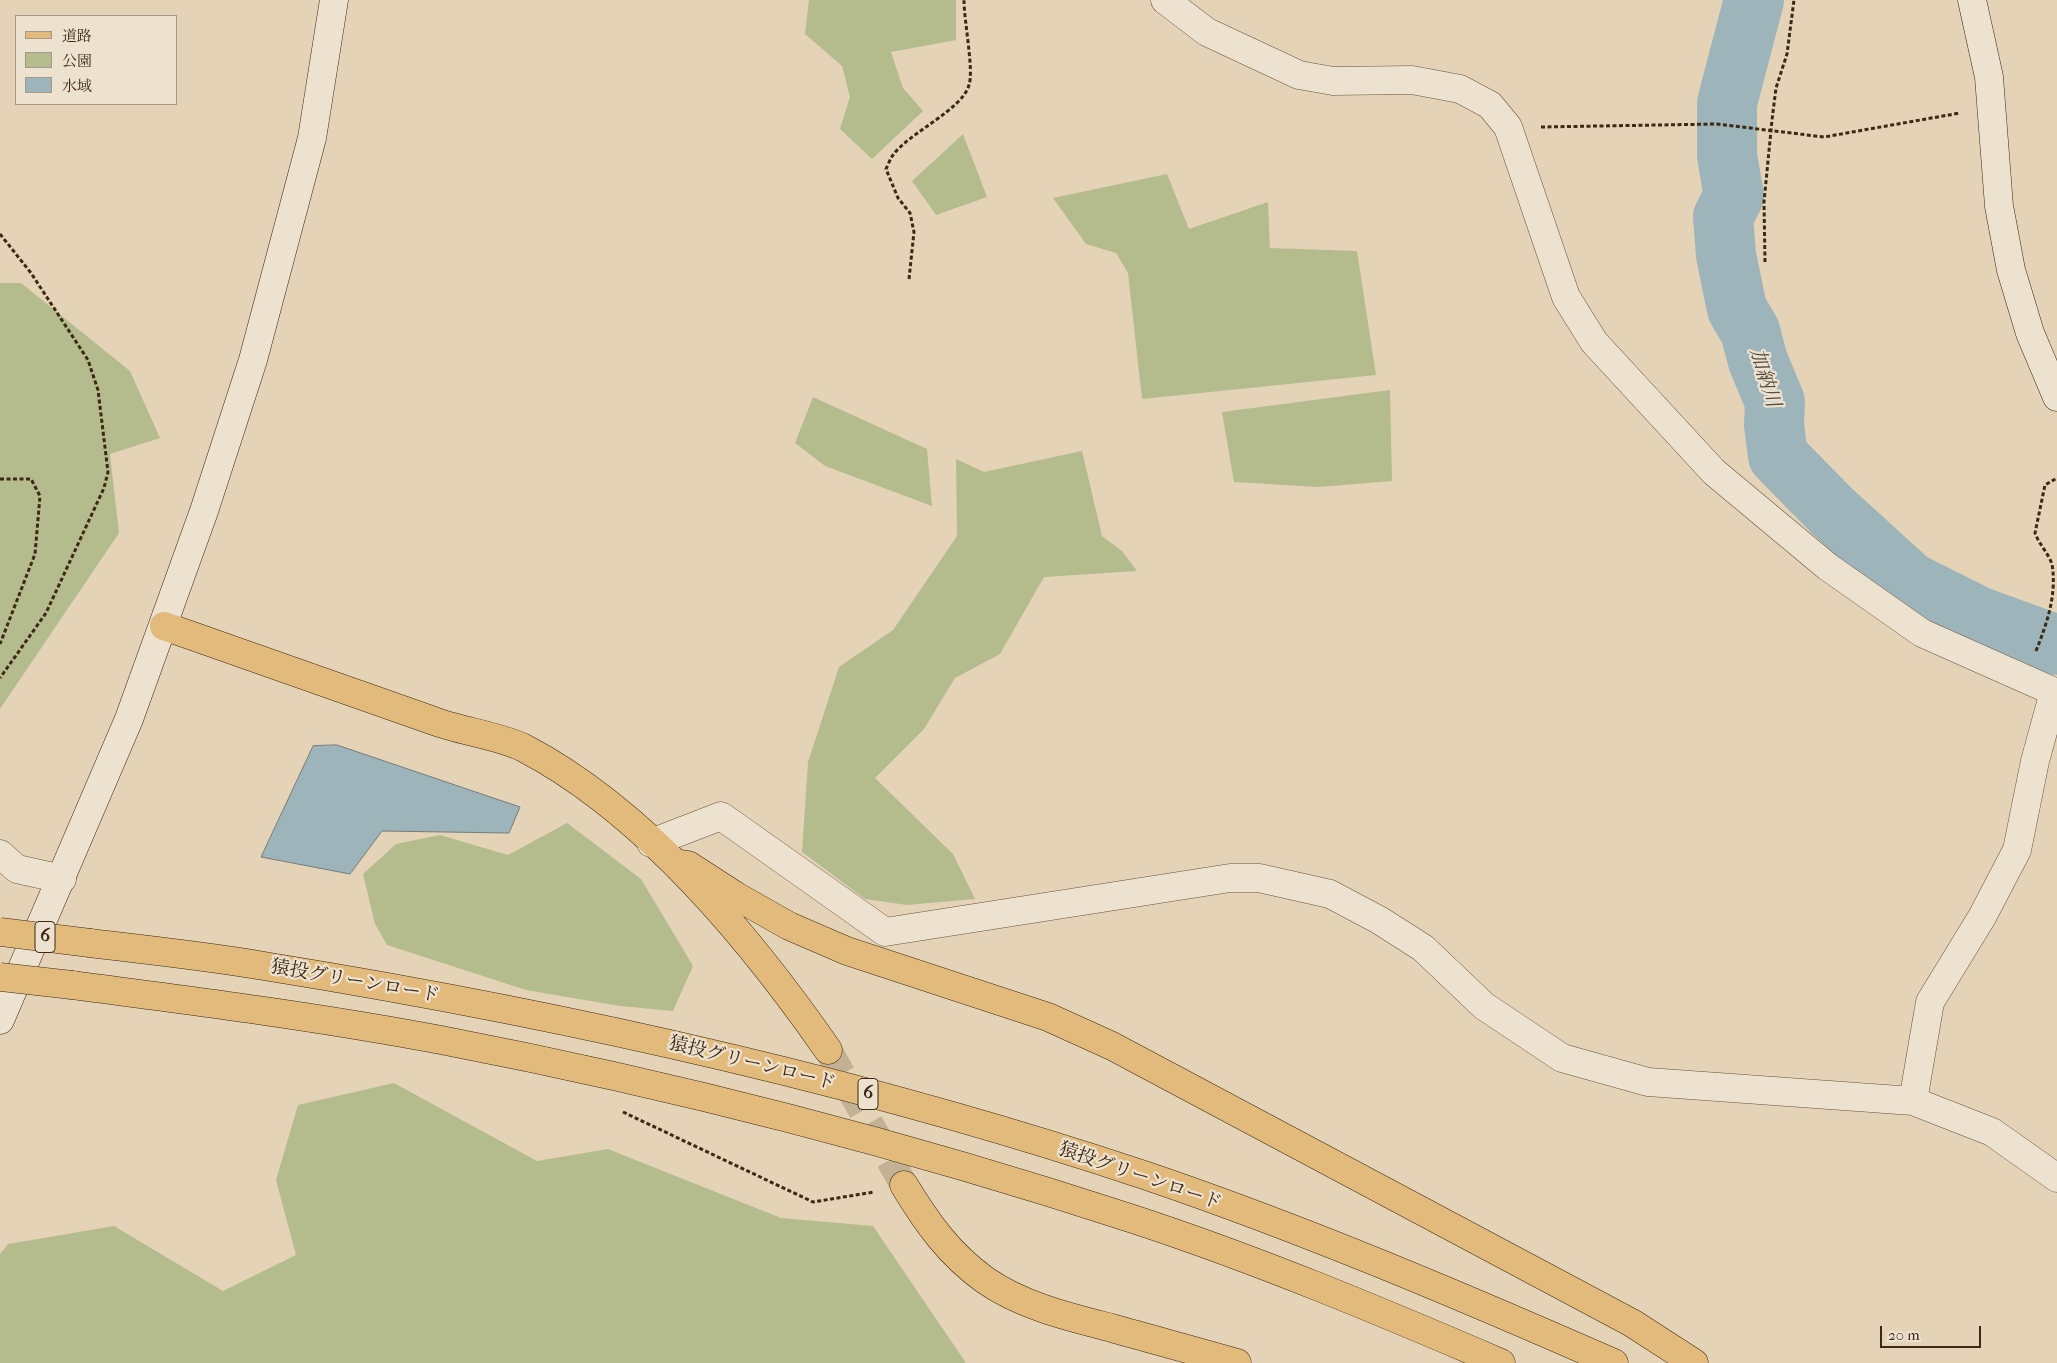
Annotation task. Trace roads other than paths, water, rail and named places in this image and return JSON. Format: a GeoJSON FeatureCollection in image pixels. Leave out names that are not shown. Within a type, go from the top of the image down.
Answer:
{"type":"FeatureCollection","features":[{"type":"Feature","properties":{"kind":"main road"},"geometry":{"type":"LineString","coordinates":[[164,626],[439,723],[521,747],[584,784],[675,863],[764,963],[828,1050]]}},
{"type":"Feature","properties":{"kind":"main road"},"geometry":{"type":"LineString","coordinates":[[675,863],[688,865],[789,926],[847,951],[1048,1017],[1112,1046],[1632,1323],[1694,1363]]}},
{"type":"Feature","properties":{"kind":"main road","name":"猿投グリーンロード"},"geometry":{"type":"LineString","coordinates":[[0,932],[260,965],[459,1000],[645,1037],[831,1083],[991,1128],[1148,1177],[1467,1298],[1614,1363]]}},
{"type":"Feature","properties":{"kind":"main road","name":"6"},"geometry":{"type":"LineString","coordinates":[[0,977],[248,1008],[439,1040],[638,1082],[823,1128],[987,1173],[1136,1220],[1283,1273],[1501,1363]]}},
{"type":"Feature","properties":{"kind":"main road"},"geometry":{"type":"LineString","coordinates":[[893,1188],[955,1255],[986,1280],[1016,1297],[1058,1313],[1237,1363]]}},
{"type":"Feature","properties":{"kind":"street"},"geometry":{"type":"LineString","coordinates":[[0,1020],[129,719],[164,626],[253,360],[312,138],[334,0]]}},
{"type":"Feature","properties":{"kind":"street"},"geometry":{"type":"LineString","coordinates":[[1165,0],[1207,32],[1299,75],[1333,81],[1412,80],[1460,89],[1490,105],[1508,127],[1566,297],[1594,342],[1708,466],[1828,567],[1922,633],[2056,693],[2035,761],[2017,850],[1982,916],[1930,1002],[1913,1101]]}},
{"type":"Feature","properties":{"kind":"street"},"geometry":{"type":"LineString","coordinates":[[1972,0],[1989,77],[1993,108],[1999,206],[2011,270],[2030,334],[2057,396]]}},
{"type":"Feature","properties":{"kind":"street"},"geometry":{"type":"LineString","coordinates":[[652,843],[721,816],[885,932],[1230,878],[1259,878],[1330,894],[1379,920],[1422,948],[1484,1006],[1562,1058],[1648,1082],[1913,1101],[1992,1132],[2057,1178]]}},
{"type":"Feature","properties":{"kind":"street"},"geometry":{"type":"LineString","coordinates":[[0,854],[17,869],[62,879]]}},
{"type":"Feature","properties":{"kind":"water"},"geometry":{"type":"Polygon","coordinates":[[[337,745],[520,807],[509,833],[382,831],[350,874],[261,857],[313,746],[337,745]]]}},
{"type":"Feature","properties":{"kind":"waterway","name":"加納川"},"geometry":{"type":"LineString","coordinates":[[1754,0],[1727,103],[1727,156],[1734,196],[1723,217],[1726,255],[1737,309],[1750,331],[1758,361],[1775,402],[1774,425],[1778,456],[1832,511],[1910,582],[1980,617],[2057,645]]}},
{"type":"Feature","properties":{"kind":"tunnel"},"geometry":{"type":"LineString","coordinates":[[828,1050],[904,1185]]}}]}
